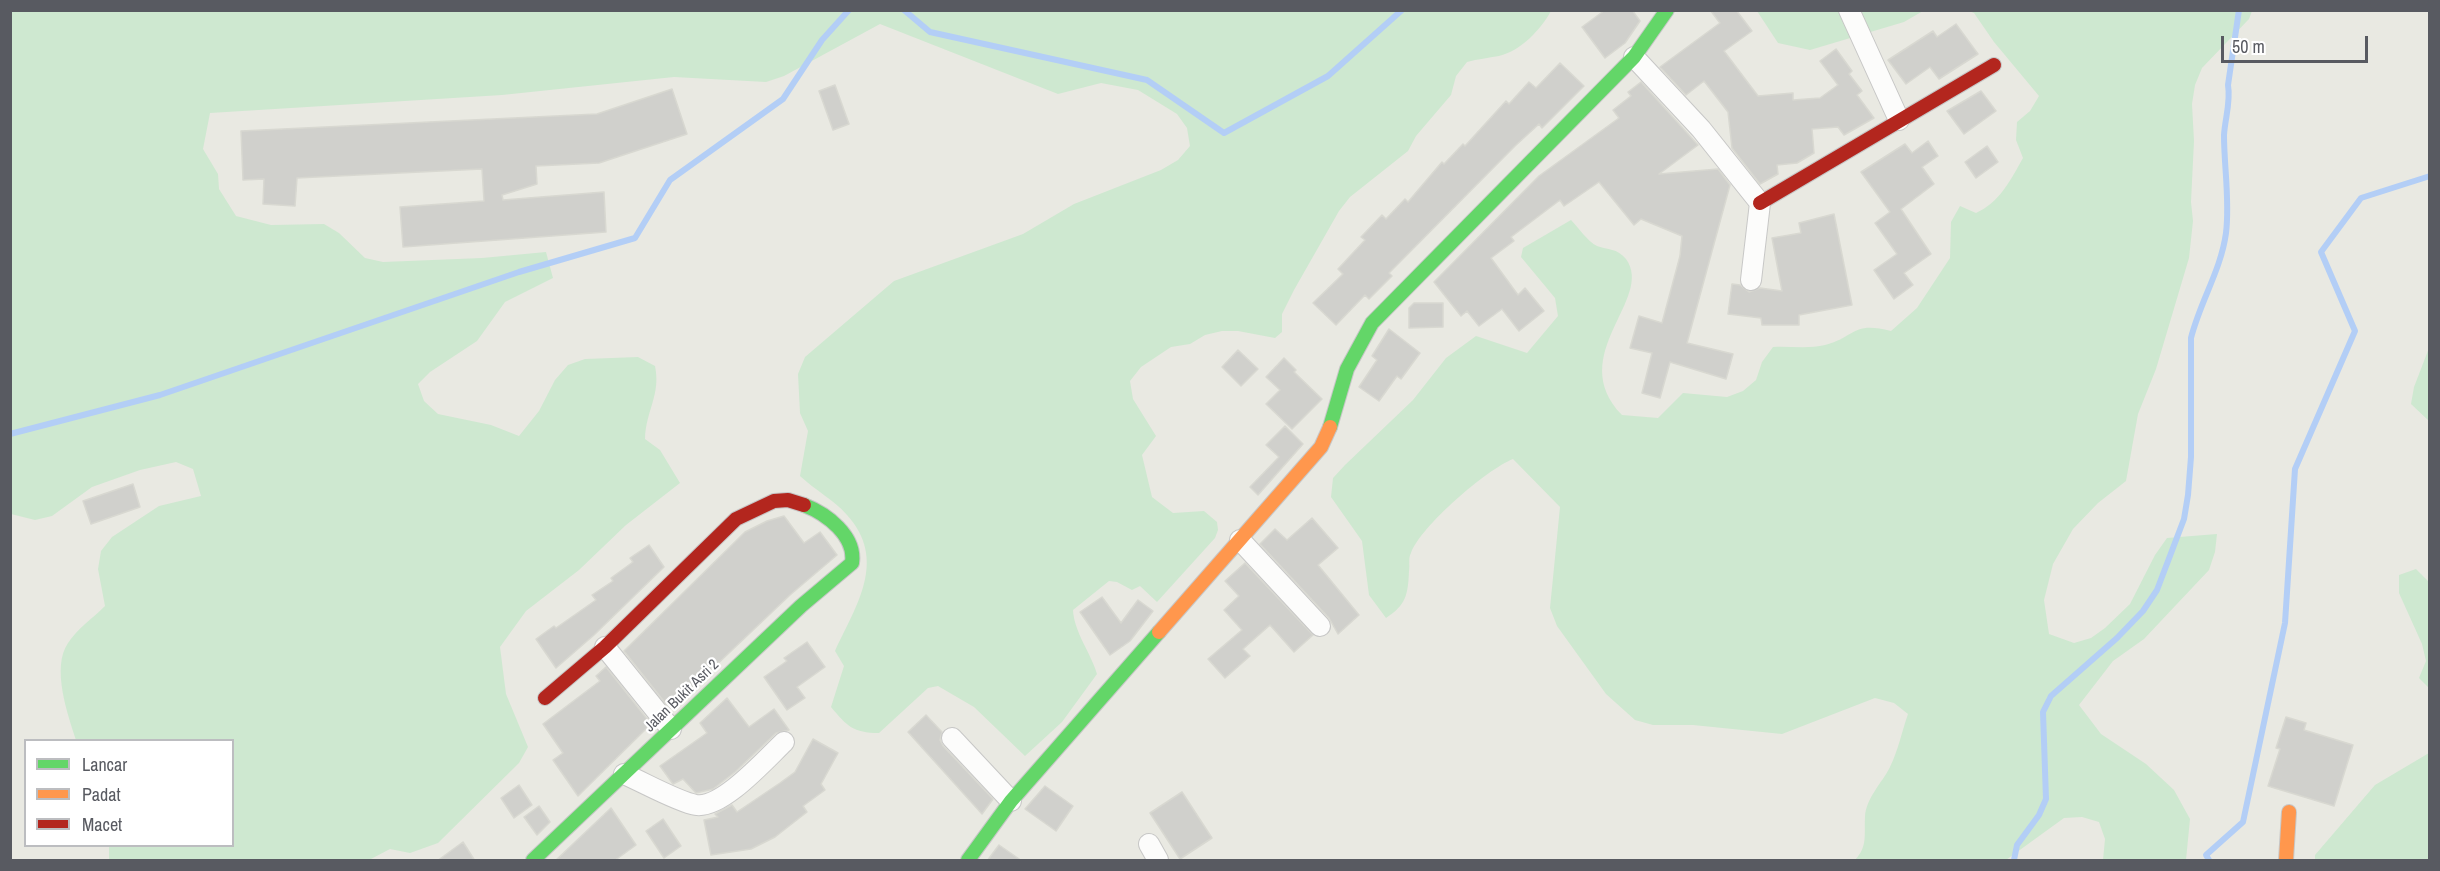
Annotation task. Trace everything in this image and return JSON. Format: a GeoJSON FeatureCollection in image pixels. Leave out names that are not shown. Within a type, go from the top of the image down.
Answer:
{"type":"FeatureCollection","features":[{"type":"Feature","properties":{"kind":"street"},"geometry":{"type":"LineString","coordinates":[[968,861],[1011,801],[1321,447],[1333,422],[1347,369],[1372,323],[1634,57],[1667,10]]}},
{"type":"Feature","properties":{"kind":"street"},"geometry":{"type":"LineString","coordinates":[[1849,10],[1899,120]]}},
{"type":"Feature","properties":{"kind":"street"},"geometry":{"type":"LineString","coordinates":[[1634,57],[1701,129],[1760,203],[1751,280]]}},
{"type":"Feature","properties":{"kind":"street"},"geometry":{"type":"LineString","coordinates":[[1760,203],[1994,65]]}},
{"type":"Feature","properties":{"kind":"street","name":"Jalan Bukit Asri 2"},"geometry":{"type":"LineString","coordinates":[[534,860],[801,606],[852,563],[855,557],[852,544],[826,517],[789,500],[762,505],[736,519],[605,647]]}},
{"type":"Feature","properties":{"kind":"street"},"geometry":{"type":"LineString","coordinates":[[1240,540],[1320,626]]}},
{"type":"Feature","properties":{"kind":"street"},"geometry":{"type":"LineString","coordinates":[[545,698],[605,647],[671,729]]}},
{"type":"Feature","properties":{"kind":"street"},"geometry":{"type":"LineString","coordinates":[[952,738],[1011,801]]}},
{"type":"Feature","properties":{"kind":"street"},"geometry":{"type":"LineString","coordinates":[[624,774],[698,806],[713,801],[736,787],[784,742]]}},
{"type":"Feature","properties":{"kind":"street"},"geometry":{"type":"LineString","coordinates":[[2286,861],[2289,812]]}},
{"type":"Feature","properties":{"kind":"green space"},"geometry":{"type":"Polygon","coordinates":[[[11,11],[1551,11],[1536,32],[1515,49],[1499,56],[1467,62],[1456,76],[1451,95],[1416,136],[1408,151],[1350,197],[1339,211],[1294,290],[1282,314],[1282,332],[1275,338],[1238,331],[1222,331],[1205,335],[1190,344],[1171,347],[1141,367],[1130,381],[1133,399],[1156,436],[1142,455],[1152,497],[1173,513],[1204,511],[1217,522],[1218,530],[1215,538],[1157,602],[1140,586],[1132,590],[1117,582],[1109,581],[1073,610],[1079,634],[1097,674],[1062,722],[1025,756],[974,707],[938,686],[928,688],[879,733],[863,732],[851,727],[831,707],[844,666],[835,651],[859,600],[867,566],[865,549],[859,532],[847,515],[800,476],[808,431],[800,413],[798,374],[805,357],[894,281],[1023,234],[1074,204],[1161,170],[1178,160],[1190,146],[1187,128],[1177,114],[1138,90],[1101,83],[1058,94],[880,24],[784,76],[766,82],[674,77],[502,95],[210,113],[203,149],[218,174],[219,189],[236,216],[271,225],[324,224],[339,233],[365,258],[383,262],[482,258],[546,252],[553,278],[505,302],[477,341],[430,372],[418,384],[424,401],[438,414],[491,425],[519,436],[539,411],[555,380],[568,365],[585,359],[638,357],[655,366],[655,394],[645,439],[660,450],[680,483],[626,525],[579,570],[526,611],[500,647],[506,694],[528,747],[519,763],[438,843],[410,853],[390,849],[369,860],[109,860],[109,847],[234,847],[234,739],[76,739],[61,678],[63,653],[68,643],[105,606],[98,569],[101,551],[112,537],[159,506],[201,496],[193,469],[176,462],[140,470],[92,487],[52,516],[35,520],[11,514],[11,11]]]}},
{"type":"Feature","properties":{"kind":"green space"},"geometry":{"type":"Polygon","coordinates":[[[1757,11],[1923,11],[1904,22],[1810,50],[1778,43],[1757,11]]]}},
{"type":"Feature","properties":{"kind":"green space"},"geometry":{"type":"Polygon","coordinates":[[[1969,11],[2252,11],[2249,19],[2202,68],[2195,85],[2192,104],[2194,141],[2191,202],[2193,221],[2189,258],[2156,369],[2138,414],[2126,481],[2098,503],[2073,529],[2053,564],[2044,600],[2049,634],[2074,643],[2091,638],[2130,604],[2155,555],[2167,538],[2217,534],[2215,552],[2209,570],[2144,639],[2113,661],[2079,705],[2101,734],[2146,764],[2174,790],[2190,819],[2186,860],[2103,860],[2105,839],[2099,822],[2082,817],[2064,818],[2006,860],[1855,860],[1864,845],[1868,803],[1893,761],[1908,714],[1894,703],[1875,698],[1782,734],[1693,725],[1653,725],[1635,720],[1606,694],[1557,626],[1550,608],[1560,507],[1513,459],[1472,486],[1440,514],[1427,529],[1410,555],[1405,599],[1398,609],[1386,618],[1369,595],[1362,541],[1331,497],[1333,478],[1413,400],[1446,358],[1476,336],[1527,353],[1558,316],[1555,298],[1521,257],[1523,248],[1571,220],[1594,244],[1623,255],[1632,275],[1629,292],[1605,350],[1602,371],[1607,393],[1622,415],[1658,418],[1683,393],[1727,397],[1743,391],[1756,380],[1762,362],[1773,347],[1825,345],[1861,329],[1878,328],[1891,331],[1917,308],[1950,258],[1951,222],[1960,206],[1976,213],[1992,203],[2009,183],[2023,158],[2016,140],[2017,122],[2030,111],[2039,96],[1994,42],[1974,13],[1969,11]]]}},
{"type":"Feature","properties":{"kind":"green space"},"geometry":{"type":"Polygon","coordinates":[[[2429,348],[2430,421],[2411,404],[2414,387],[2429,348]]]}},
{"type":"Feature","properties":{"kind":"green space"},"geometry":{"type":"Polygon","coordinates":[[[2416,569],[2429,582],[2429,688],[2419,678],[2426,661],[2422,644],[2399,593],[2399,575],[2416,569]]]}},
{"type":"Feature","properties":{"kind":"green space"},"geometry":{"type":"Polygon","coordinates":[[[2429,753],[2429,860],[2315,860],[2315,855],[2375,785],[2429,753]]]}},
{"type":"Feature","properties":{"kind":"building"},"geometry":{"type":"Polygon","coordinates":[[[1605,10],[1632,10],[1640,21],[1625,43],[1605,58],[1582,27],[1605,10]]]}},
{"type":"Feature","properties":{"kind":"building"},"geometry":{"type":"Polygon","coordinates":[[[1710,10],[1736,10],[1752,31],[1724,51],[1758,96],[1793,93],[1793,100],[1820,98],[1838,85],[1820,61],[1836,49],[1852,71],[1849,74],[1862,91],[1857,95],[1874,118],[1844,135],[1838,127],[1812,129],[1814,153],[1797,163],[1777,165],[1778,174],[1760,184],[1732,148],[1728,112],[1704,81],[1686,95],[1660,67],[1720,23],[1710,10]]]}},
{"type":"Feature","properties":{"kind":"building"},"geometry":{"type":"Polygon","coordinates":[[[1956,24],[1978,54],[1939,79],[1930,67],[1906,84],[1888,60],[1933,31],[1937,37],[1956,24]]]}},
{"type":"Feature","properties":{"kind":"building"},"geometry":{"type":"Polygon","coordinates":[[[1560,63],[1584,86],[1542,128],[1539,124],[1515,146],[1389,273],[1392,276],[1369,299],[1365,295],[1336,325],[1313,303],[1343,274],[1338,269],[1365,240],[1361,237],[1382,215],[1386,219],[1405,199],[1408,202],[1442,162],[1444,164],[1463,144],[1465,146],[1506,101],[1509,104],[1529,82],[1536,88],[1560,63]]]}},
{"type":"Feature","properties":{"kind":"building"},"geometry":{"type":"Polygon","coordinates":[[[1641,82],[1698,145],[1659,174],[1718,169],[1730,185],[1687,343],[1733,354],[1726,379],[1670,362],[1660,398],[1642,393],[1652,353],[1630,348],[1639,316],[1662,323],[1680,256],[1682,236],[1641,219],[1634,225],[1599,182],[1564,206],[1560,200],[1511,237],[1514,241],[1491,258],[1518,295],[1525,288],[1544,311],[1519,331],[1502,309],[1479,326],[1467,311],[1461,316],[1434,282],[1539,176],[1619,118],[1613,110],[1631,96],[1628,92],[1641,82]]]}},
{"type":"Feature","properties":{"kind":"building"},"geometry":{"type":"Polygon","coordinates":[[[835,85],[849,124],[833,130],[819,91],[835,85]]]}},
{"type":"Feature","properties":{"kind":"building"},"geometry":{"type":"Polygon","coordinates":[[[672,89],[687,134],[599,163],[536,166],[537,184],[502,195],[503,200],[604,192],[606,232],[403,247],[400,207],[484,201],[482,169],[297,178],[295,206],[263,204],[264,179],[243,180],[241,131],[597,114],[672,89]]]}},
{"type":"Feature","properties":{"kind":"building"},"geometry":{"type":"Polygon","coordinates":[[[1981,91],[1996,111],[1964,134],[1947,111],[1981,91]]]}},
{"type":"Feature","properties":{"kind":"building"},"geometry":{"type":"Polygon","coordinates":[[[1928,141],[1938,156],[1922,167],[1934,184],[1901,209],[1931,254],[1904,273],[1913,285],[1894,299],[1874,270],[1897,254],[1875,223],[1890,212],[1861,172],[1905,144],[1912,153],[1928,141]]]}},
{"type":"Feature","properties":{"kind":"building"},"geometry":{"type":"Polygon","coordinates":[[[1987,146],[1998,162],[1976,178],[1965,162],[1987,146]]]}},
{"type":"Feature","properties":{"kind":"building"},"geometry":{"type":"Polygon","coordinates":[[[1834,214],[1852,305],[1799,315],[1799,325],[1762,325],[1761,318],[1728,314],[1732,284],[1740,285],[1749,292],[1760,288],[1782,291],[1772,238],[1801,233],[1799,223],[1834,214]]]}},
{"type":"Feature","properties":{"kind":"building"},"geometry":{"type":"Polygon","coordinates":[[[1414,303],[1443,303],[1443,327],[1409,328],[1409,308],[1414,303]]]}},
{"type":"Feature","properties":{"kind":"building"},"geometry":{"type":"Polygon","coordinates":[[[1389,329],[1420,353],[1401,379],[1397,376],[1379,401],[1359,387],[1377,360],[1372,356],[1389,329]]]}},
{"type":"Feature","properties":{"kind":"building"},"geometry":{"type":"Polygon","coordinates":[[[1238,350],[1258,369],[1241,386],[1222,367],[1238,350]]]}},
{"type":"Feature","properties":{"kind":"building"},"geometry":{"type":"Polygon","coordinates":[[[1284,358],[1296,370],[1294,372],[1322,399],[1292,429],[1266,404],[1280,390],[1266,377],[1284,358]]]}},
{"type":"Feature","properties":{"kind":"building"},"geometry":{"type":"Polygon","coordinates":[[[1285,426],[1303,444],[1258,495],[1250,487],[1279,457],[1266,445],[1285,426]]]}},
{"type":"Feature","properties":{"kind":"building"},"geometry":{"type":"Polygon","coordinates":[[[133,484],[140,507],[91,524],[83,501],[133,484]]]}},
{"type":"Feature","properties":{"kind":"building"},"geometry":{"type":"Polygon","coordinates":[[[784,516],[804,543],[820,532],[837,555],[790,595],[670,709],[624,651],[745,532],[767,521],[784,516]]]}},
{"type":"Feature","properties":{"kind":"building"},"geometry":{"type":"Polygon","coordinates":[[[1312,518],[1338,548],[1318,565],[1359,615],[1338,634],[1329,618],[1260,544],[1275,529],[1287,540],[1312,518]]]}},
{"type":"Feature","properties":{"kind":"building"},"geometry":{"type":"Polygon","coordinates":[[[649,545],[664,567],[594,635],[556,668],[536,639],[596,600],[592,595],[613,581],[611,578],[633,562],[630,558],[649,545]]]}},
{"type":"Feature","properties":{"kind":"building"},"geometry":{"type":"Polygon","coordinates":[[[1245,563],[1313,635],[1294,652],[1270,625],[1243,649],[1250,656],[1225,678],[1208,659],[1242,630],[1224,610],[1239,596],[1225,581],[1245,563]]]}},
{"type":"Feature","properties":{"kind":"building"},"geometry":{"type":"Polygon","coordinates":[[[1102,597],[1121,623],[1138,600],[1153,611],[1130,641],[1110,655],[1080,612],[1102,597]]]}},
{"type":"Feature","properties":{"kind":"building"},"geometry":{"type":"Polygon","coordinates":[[[807,642],[825,667],[797,687],[805,698],[787,710],[764,677],[787,661],[784,658],[807,642]]]}},
{"type":"Feature","properties":{"kind":"building"},"geometry":{"type":"Polygon","coordinates":[[[606,667],[651,724],[578,796],[553,760],[563,753],[543,724],[600,681],[596,676],[606,667]]]}},
{"type":"Feature","properties":{"kind":"building"},"geometry":{"type":"Polygon","coordinates":[[[727,698],[749,727],[774,709],[789,730],[776,733],[735,772],[713,789],[696,793],[683,779],[673,784],[660,766],[707,733],[700,723],[727,698]]]}},
{"type":"Feature","properties":{"kind":"building"},"geometry":{"type":"Polygon","coordinates":[[[926,715],[942,732],[940,740],[943,746],[993,799],[982,814],[908,732],[926,715]]]}},
{"type":"Feature","properties":{"kind":"building"},"geometry":{"type":"Polygon","coordinates":[[[2286,717],[2306,723],[2304,730],[2353,745],[2334,806],[2268,786],[2280,749],[2276,748],[2286,717]]]}},
{"type":"Feature","properties":{"kind":"building"},"geometry":{"type":"Polygon","coordinates":[[[813,739],[838,753],[821,784],[825,790],[803,806],[807,812],[775,837],[751,849],[711,855],[704,820],[718,817],[715,814],[732,805],[737,812],[795,772],[813,739]]]}},
{"type":"Feature","properties":{"kind":"building"},"geometry":{"type":"Polygon","coordinates":[[[519,785],[532,805],[514,818],[501,798],[519,785]]]}},
{"type":"Feature","properties":{"kind":"building"},"geometry":{"type":"Polygon","coordinates":[[[1045,786],[1073,806],[1056,831],[1025,809],[1045,786]]]}},
{"type":"Feature","properties":{"kind":"building"},"geometry":{"type":"Polygon","coordinates":[[[1182,792],[1212,838],[1180,859],[1150,813],[1182,792]]]}},
{"type":"Feature","properties":{"kind":"building"},"geometry":{"type":"Polygon","coordinates":[[[539,806],[550,822],[537,835],[524,817],[539,806]]]}},
{"type":"Feature","properties":{"kind":"building"},"geometry":{"type":"Polygon","coordinates":[[[611,808],[636,845],[614,861],[555,861],[611,808]]]}},
{"type":"Feature","properties":{"kind":"building"},"geometry":{"type":"Polygon","coordinates":[[[663,819],[681,846],[664,858],[646,831],[663,819]]]}},
{"type":"Feature","properties":{"kind":"building"},"geometry":{"type":"Polygon","coordinates":[[[463,842],[475,861],[437,861],[463,842]]]}},
{"type":"Feature","properties":{"kind":"building"},"geometry":{"type":"Polygon","coordinates":[[[999,845],[1022,861],[987,861],[999,845]]]}},
{"type":"Feature","properties":{"kind":"waterway"},"geometry":{"type":"LineString","coordinates":[[10,434],[160,395],[519,272],[635,238],[670,180],[783,99],[822,40],[849,10]]}},
{"type":"Feature","properties":{"kind":"waterway"},"geometry":{"type":"LineString","coordinates":[[904,10],[930,32],[1147,80],[1224,133],[1328,76],[1402,10]]}},
{"type":"Feature","properties":{"kind":"waterway"},"geometry":{"type":"LineString","coordinates":[[2014,860],[2017,845],[2039,815],[2046,799],[2043,712],[2051,696],[2117,638],[2143,611],[2157,590],[2184,519],[2191,457],[2191,338],[2220,260],[2226,233],[2224,135],[2228,85],[2239,10]]}},
{"type":"Feature","properties":{"kind":"waterway"},"geometry":{"type":"LineString","coordinates":[[2209,860],[2206,855],[2243,822],[2285,623],[2295,469],[2355,331],[2321,252],[2361,198],[2430,176]]}},
{"type":"Feature","properties":{"kind":"traffic: fast"},"geometry":{"type":"LineString","coordinates":[[1330,427],[1347,369],[1372,323],[1634,57],[1667,10]]}},
{"type":"Feature","properties":{"kind":"traffic: fast"},"geometry":{"type":"LineString","coordinates":[[533,860],[801,606],[852,563],[852,553],[845,535],[822,514],[804,505]]}},
{"type":"Feature","properties":{"kind":"traffic: fast"},"geometry":{"type":"LineString","coordinates":[[968,860],[1011,801],[1159,632]]}},
{"type":"Feature","properties":{"kind":"traffic: slow"},"geometry":{"type":"LineString","coordinates":[[1159,632],[1321,447],[1330,427]]}},
{"type":"Feature","properties":{"kind":"traffic: slow"},"geometry":{"type":"LineString","coordinates":[[2286,860],[2289,812]]}},
{"type":"Feature","properties":{"kind":"traffic: jam"},"geometry":{"type":"LineString","coordinates":[[1760,203],[1994,65]]}},
{"type":"Feature","properties":{"kind":"traffic: jam"},"geometry":{"type":"LineString","coordinates":[[545,698],[605,647],[736,519],[774,501],[788,500],[804,505]]}}]}
